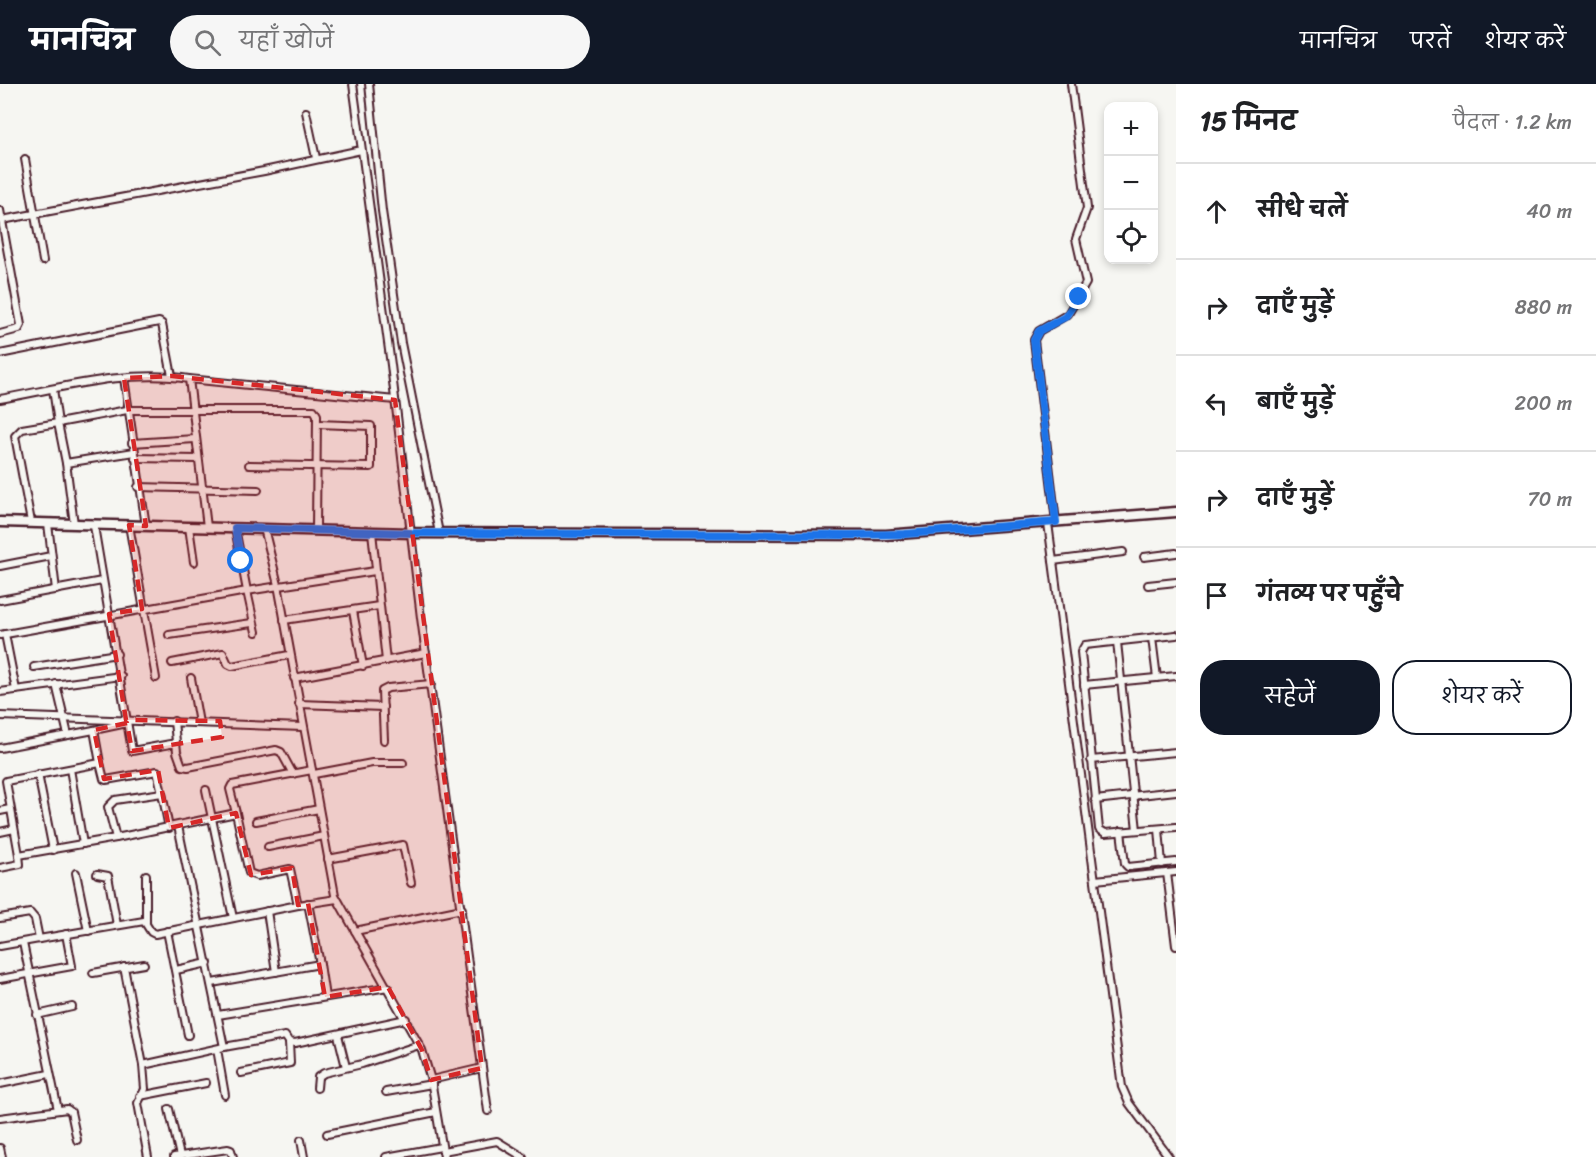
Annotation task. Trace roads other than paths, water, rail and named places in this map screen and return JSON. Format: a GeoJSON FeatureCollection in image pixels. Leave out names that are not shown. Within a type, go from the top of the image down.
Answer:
{"type":"FeatureCollection","features":[{"type":"Feature","properties":{"kind":"street"},"geometry":{"type":"LineString","coordinates":[[353,84],[488,1111]]}},
{"type":"Feature","properties":{"kind":"street"},"geometry":{"type":"LineString","coordinates":[[369,84],[382,211],[401,343],[439,533]]}},
{"type":"Feature","properties":{"kind":"street"},"geometry":{"type":"LineString","coordinates":[[1071,84],[1087,208],[1076,235],[1086,283],[1068,314],[1039,331],[1034,340],[1052,522],[1053,561],[1122,1087],[1129,1103],[1169,1157]]}},
{"type":"Feature","properties":{"kind":"street"},"geometry":{"type":"LineString","coordinates":[[306,112],[316,158]]}},
{"type":"Feature","properties":{"kind":"street"},"geometry":{"type":"LineString","coordinates":[[2,220],[264,171],[361,150]]}},
{"type":"Feature","properties":{"kind":"street"},"geometry":{"type":"LineString","coordinates":[[25,159],[43,261]]}},
{"type":"Feature","properties":{"kind":"street"},"geometry":{"type":"LineString","coordinates":[[0,210],[21,325],[19,329],[0,334]]}},
{"type":"Feature","properties":{"kind":"street"},"geometry":{"type":"LineString","coordinates":[[0,354],[159,322],[162,324],[172,376]]}},
{"type":"Feature","properties":{"kind":"street"},"geometry":{"type":"LineString","coordinates":[[0,399],[124,378],[172,376],[395,400]]}},
{"type":"Feature","properties":{"kind":"street"},"geometry":{"type":"LineString","coordinates":[[124,378],[138,487],[146,526]]}},
{"type":"Feature","properties":{"kind":"street"},"geometry":{"type":"LineString","coordinates":[[189,379],[207,527]]}},
{"type":"Feature","properties":{"kind":"street"},"geometry":{"type":"LineString","coordinates":[[53,389],[74,524]]}},
{"type":"Feature","properties":{"kind":"street"},"geometry":{"type":"LineString","coordinates":[[31,522],[15,436],[22,429],[127,410],[314,410],[317,424],[316,530]]}},
{"type":"Feature","properties":{"kind":"street"},"geometry":{"type":"LineString","coordinates":[[249,465],[370,467],[372,429],[368,425],[317,424]]}},
{"type":"Feature","properties":{"kind":"street"},"geometry":{"type":"LineString","coordinates":[[132,442],[195,438]]}},
{"type":"Feature","properties":{"kind":"street"},"geometry":{"type":"LineString","coordinates":[[66,463],[134,455],[198,459]]}},
{"type":"Feature","properties":{"kind":"street"},"geometry":{"type":"LineString","coordinates":[[138,487],[258,490]]}},
{"type":"Feature","properties":{"kind":"street"},"geometry":{"type":"LineString","coordinates":[[0,522],[411,533],[886,535],[1176,512]]}},
{"type":"Feature","properties":{"kind":"street"},"geometry":{"type":"LineString","coordinates":[[48,524],[56,590]]}},
{"type":"Feature","properties":{"kind":"street"},"geometry":{"type":"LineString","coordinates":[[129,525],[156,678]]}},
{"type":"Feature","properties":{"kind":"street"},"geometry":{"type":"LineString","coordinates":[[94,526],[132,750],[176,743]]}},
{"type":"Feature","properties":{"kind":"street"},"geometry":{"type":"LineString","coordinates":[[189,527],[194,562]]}},
{"type":"Feature","properties":{"kind":"street"},"geometry":{"type":"LineString","coordinates":[[235,528],[252,623],[256,632]]}},
{"type":"Feature","properties":{"kind":"street"},"geometry":{"type":"LineString","coordinates":[[264,528],[278,585],[289,655],[337,899],[419,1045],[431,1082],[443,1152]]}},
{"type":"Feature","properties":{"kind":"street"},"geometry":{"type":"LineString","coordinates":[[372,532],[386,661]]}},
{"type":"Feature","properties":{"kind":"street"},"geometry":{"type":"LineString","coordinates":[[1053,561],[1123,552]]}},
{"type":"Feature","properties":{"kind":"street"},"geometry":{"type":"LineString","coordinates":[[1144,557],[1176,553]]}},
{"type":"Feature","properties":{"kind":"street"},"geometry":{"type":"LineString","coordinates":[[0,566],[51,556]]}},
{"type":"Feature","properties":{"kind":"street"},"geometry":{"type":"LineString","coordinates":[[16,690],[2,634],[278,585],[375,571]]}},
{"type":"Feature","properties":{"kind":"street"},"geometry":{"type":"LineString","coordinates":[[0,600],[102,581]]}},
{"type":"Feature","properties":{"kind":"street"},"geometry":{"type":"LineString","coordinates":[[1148,585],[1176,582]]}},
{"type":"Feature","properties":{"kind":"street"},"geometry":{"type":"LineString","coordinates":[[284,620],[379,606]]}},
{"type":"Feature","properties":{"kind":"street"},"geometry":{"type":"LineString","coordinates":[[353,611],[363,666]]}},
{"type":"Feature","properties":{"kind":"street"},"geometry":{"type":"LineString","coordinates":[[170,635],[252,623]]}},
{"type":"Feature","properties":{"kind":"street"},"geometry":{"type":"LineString","coordinates":[[1176,635],[1082,647],[1099,829],[1105,833],[1176,827]]}},
{"type":"Feature","properties":{"kind":"street"},"geometry":{"type":"LineString","coordinates":[[1152,638],[1157,678]]}},
{"type":"Feature","properties":{"kind":"street"},"geometry":{"type":"LineString","coordinates":[[1117,642],[1137,830]]}},
{"type":"Feature","properties":{"kind":"street"},"geometry":{"type":"LineString","coordinates":[[172,663],[223,653],[228,664],[232,666],[289,655]]}},
{"type":"Feature","properties":{"kind":"street"},"geometry":{"type":"LineString","coordinates":[[294,678],[426,653]]}},
{"type":"Feature","properties":{"kind":"street"},"geometry":{"type":"LineString","coordinates":[[33,667],[117,654]]}},
{"type":"Feature","properties":{"kind":"street"},"geometry":{"type":"LineString","coordinates":[[0,692],[121,676]]}},
{"type":"Feature","properties":{"kind":"street"},"geometry":{"type":"LineString","coordinates":[[1084,685],[1176,676]]}},
{"type":"Feature","properties":{"kind":"street"},"geometry":{"type":"LineString","coordinates":[[191,678],[199,723]]}},
{"type":"Feature","properties":{"kind":"street"},"geometry":{"type":"LineString","coordinates":[[56,684],[68,735]]}},
{"type":"Feature","properties":{"kind":"street"},"geometry":{"type":"LineString","coordinates":[[384,740],[382,693],[385,689],[431,684]]}},
{"type":"Feature","properties":{"kind":"street"},"geometry":{"type":"LineString","coordinates":[[299,705],[382,707]]}},
{"type":"Feature","properties":{"kind":"street"},"geometry":{"type":"LineString","coordinates":[[0,716],[303,727]]}},
{"type":"Feature","properties":{"kind":"street"},"geometry":{"type":"LineString","coordinates":[[174,721],[180,764],[185,767],[276,750],[281,752],[293,774]]}},
{"type":"Feature","properties":{"kind":"street"},"geometry":{"type":"LineString","coordinates":[[0,748],[127,722]]}},
{"type":"Feature","properties":{"kind":"street"},"geometry":{"type":"LineString","coordinates":[[94,730],[100,763],[106,780],[157,771],[169,828]]}},
{"type":"Feature","properties":{"kind":"street"},"geometry":{"type":"LineString","coordinates":[[1091,760],[1176,752]]}},
{"type":"Feature","properties":{"kind":"street"},"geometry":{"type":"LineString","coordinates":[[0,868],[20,864],[6,781],[100,763]]}},
{"type":"Feature","properties":{"kind":"street"},"geometry":{"type":"LineString","coordinates":[[298,905],[290,869],[256,876],[249,873],[230,789],[232,785],[372,763],[403,763]]}},
{"type":"Feature","properties":{"kind":"street"},"geometry":{"type":"LineString","coordinates":[[70,769],[83,844]]}},
{"type":"Feature","properties":{"kind":"street"},"geometry":{"type":"LineString","coordinates":[[38,774],[53,850]]}},
{"type":"Feature","properties":{"kind":"street"},"geometry":{"type":"LineString","coordinates":[[206,790],[233,918]]}},
{"type":"Feature","properties":{"kind":"street"},"geometry":{"type":"LineString","coordinates":[[1095,800],[1176,791]]}},
{"type":"Feature","properties":{"kind":"street"},"geometry":{"type":"LineString","coordinates":[[116,838],[108,807],[110,802],[162,793]]}},
{"type":"Feature","properties":{"kind":"street"},"geometry":{"type":"LineString","coordinates":[[0,811],[10,809]]}},
{"type":"Feature","properties":{"kind":"street"},"geometry":{"type":"LineString","coordinates":[[256,821],[319,809]]}},
{"type":"Feature","properties":{"kind":"street"},"geometry":{"type":"LineString","coordinates":[[20,855],[169,828],[236,813]]}},
{"type":"Feature","properties":{"kind":"street"},"geometry":{"type":"LineString","coordinates":[[178,826],[218,1015],[225,1095]]}},
{"type":"Feature","properties":{"kind":"street"},"geometry":{"type":"LineString","coordinates":[[0,832],[14,829]]}},
{"type":"Feature","properties":{"kind":"street"},"geometry":{"type":"LineString","coordinates":[[1159,829],[1162,864]]}},
{"type":"Feature","properties":{"kind":"street"},"geometry":{"type":"LineString","coordinates":[[1121,831],[1126,866],[1176,862]]}},
{"type":"Feature","properties":{"kind":"street"},"geometry":{"type":"LineString","coordinates":[[268,847],[324,836]]}},
{"type":"Feature","properties":{"kind":"street"},"geometry":{"type":"LineString","coordinates":[[328,859],[403,845],[411,884]]}},
{"type":"Feature","properties":{"kind":"street"},"geometry":{"type":"LineString","coordinates":[[1095,880],[1176,872]]}},
{"type":"Feature","properties":{"kind":"street"},"geometry":{"type":"LineString","coordinates":[[76,873],[88,931]]}},
{"type":"Feature","properties":{"kind":"street"},"geometry":{"type":"LineString","coordinates":[[1167,873],[1176,946]]}},
{"type":"Feature","properties":{"kind":"street"},"geometry":{"type":"LineString","coordinates":[[97,874],[108,876],[117,925]]}},
{"type":"Feature","properties":{"kind":"street"},"geometry":{"type":"LineString","coordinates":[[146,875],[146,922],[152,933],[337,899]]}},
{"type":"Feature","properties":{"kind":"street"},"geometry":{"type":"LineString","coordinates":[[308,903],[325,997]]}},
{"type":"Feature","properties":{"kind":"street"},"geometry":{"type":"LineString","coordinates":[[355,931],[462,909]]}},
{"type":"Feature","properties":{"kind":"street"},"geometry":{"type":"LineString","coordinates":[[267,911],[276,972]]}},
{"type":"Feature","properties":{"kind":"street"},"geometry":{"type":"LineString","coordinates":[[0,918],[33,914],[39,939]]}},
{"type":"Feature","properties":{"kind":"street"},"geometry":{"type":"LineString","coordinates":[[0,946],[146,922]]}},
{"type":"Feature","properties":{"kind":"street"},"geometry":{"type":"LineString","coordinates":[[167,931],[189,1035]]}},
{"type":"Feature","properties":{"kind":"street"},"geometry":{"type":"LineString","coordinates":[[0,979],[72,966],[66,934]]}},
{"type":"Feature","properties":{"kind":"street"},"geometry":{"type":"LineString","coordinates":[[22,943],[58,1110]]}},
{"type":"Feature","properties":{"kind":"street"},"geometry":{"type":"LineString","coordinates":[[176,970],[208,963]]}},
{"type":"Feature","properties":{"kind":"street"},"geometry":{"type":"LineString","coordinates":[[93,973],[144,964]]}},
{"type":"Feature","properties":{"kind":"street"},"geometry":{"type":"LineString","coordinates":[[212,983],[320,964]]}},
{"type":"Feature","properties":{"kind":"street"},"geometry":{"type":"LineString","coordinates":[[124,967],[143,1065],[145,1089],[140,1096],[138,1109],[148,1157]]}},
{"type":"Feature","properties":{"kind":"street"},"geometry":{"type":"LineString","coordinates":[[218,1015],[388,987]]}},
{"type":"Feature","properties":{"kind":"street"},"geometry":{"type":"LineString","coordinates":[[38,1015],[72,1007]]}},
{"type":"Feature","properties":{"kind":"street"},"geometry":{"type":"LineString","coordinates":[[289,1042],[338,1035],[406,1019]]}},
{"type":"Feature","properties":{"kind":"street"},"geometry":{"type":"LineString","coordinates":[[338,1035],[346,1067]]}},
{"type":"Feature","properties":{"kind":"street"},"geometry":{"type":"LineString","coordinates":[[143,1065],[285,1036],[289,1042],[290,1062],[241,1073]]}},
{"type":"Feature","properties":{"kind":"street"},"geometry":{"type":"LineString","coordinates":[[318,1088],[320,1075],[419,1045]]}},
{"type":"Feature","properties":{"kind":"street"},"geometry":{"type":"LineString","coordinates":[[386,1092],[482,1068]]}},
{"type":"Feature","properties":{"kind":"street"},"geometry":{"type":"LineString","coordinates":[[0,1084],[49,1074]]}},
{"type":"Feature","properties":{"kind":"street"},"geometry":{"type":"LineString","coordinates":[[140,1096],[206,1083]]}},
{"type":"Feature","properties":{"kind":"street"},"geometry":{"type":"LineString","coordinates":[[169,1109],[177,1156],[228,1149],[231,1150],[233,1157]]}},
{"type":"Feature","properties":{"kind":"street"},"geometry":{"type":"LineString","coordinates":[[0,1118],[70,1110],[77,1140]]}},
{"type":"Feature","properties":{"kind":"street"},"geometry":{"type":"LineString","coordinates":[[327,1134],[436,1112]]}},
{"type":"Feature","properties":{"kind":"street"},"geometry":{"type":"LineString","coordinates":[[301,1140],[304,1157]]}},
{"type":"Feature","properties":{"kind":"street"},"geometry":{"type":"LineString","coordinates":[[386,1157],[443,1152],[497,1140],[523,1157]]}},
{"type":"Feature","properties":{"kind":"street"},"geometry":{"type":"LineString","coordinates":[[0,1148],[2,1157]]}}]}
